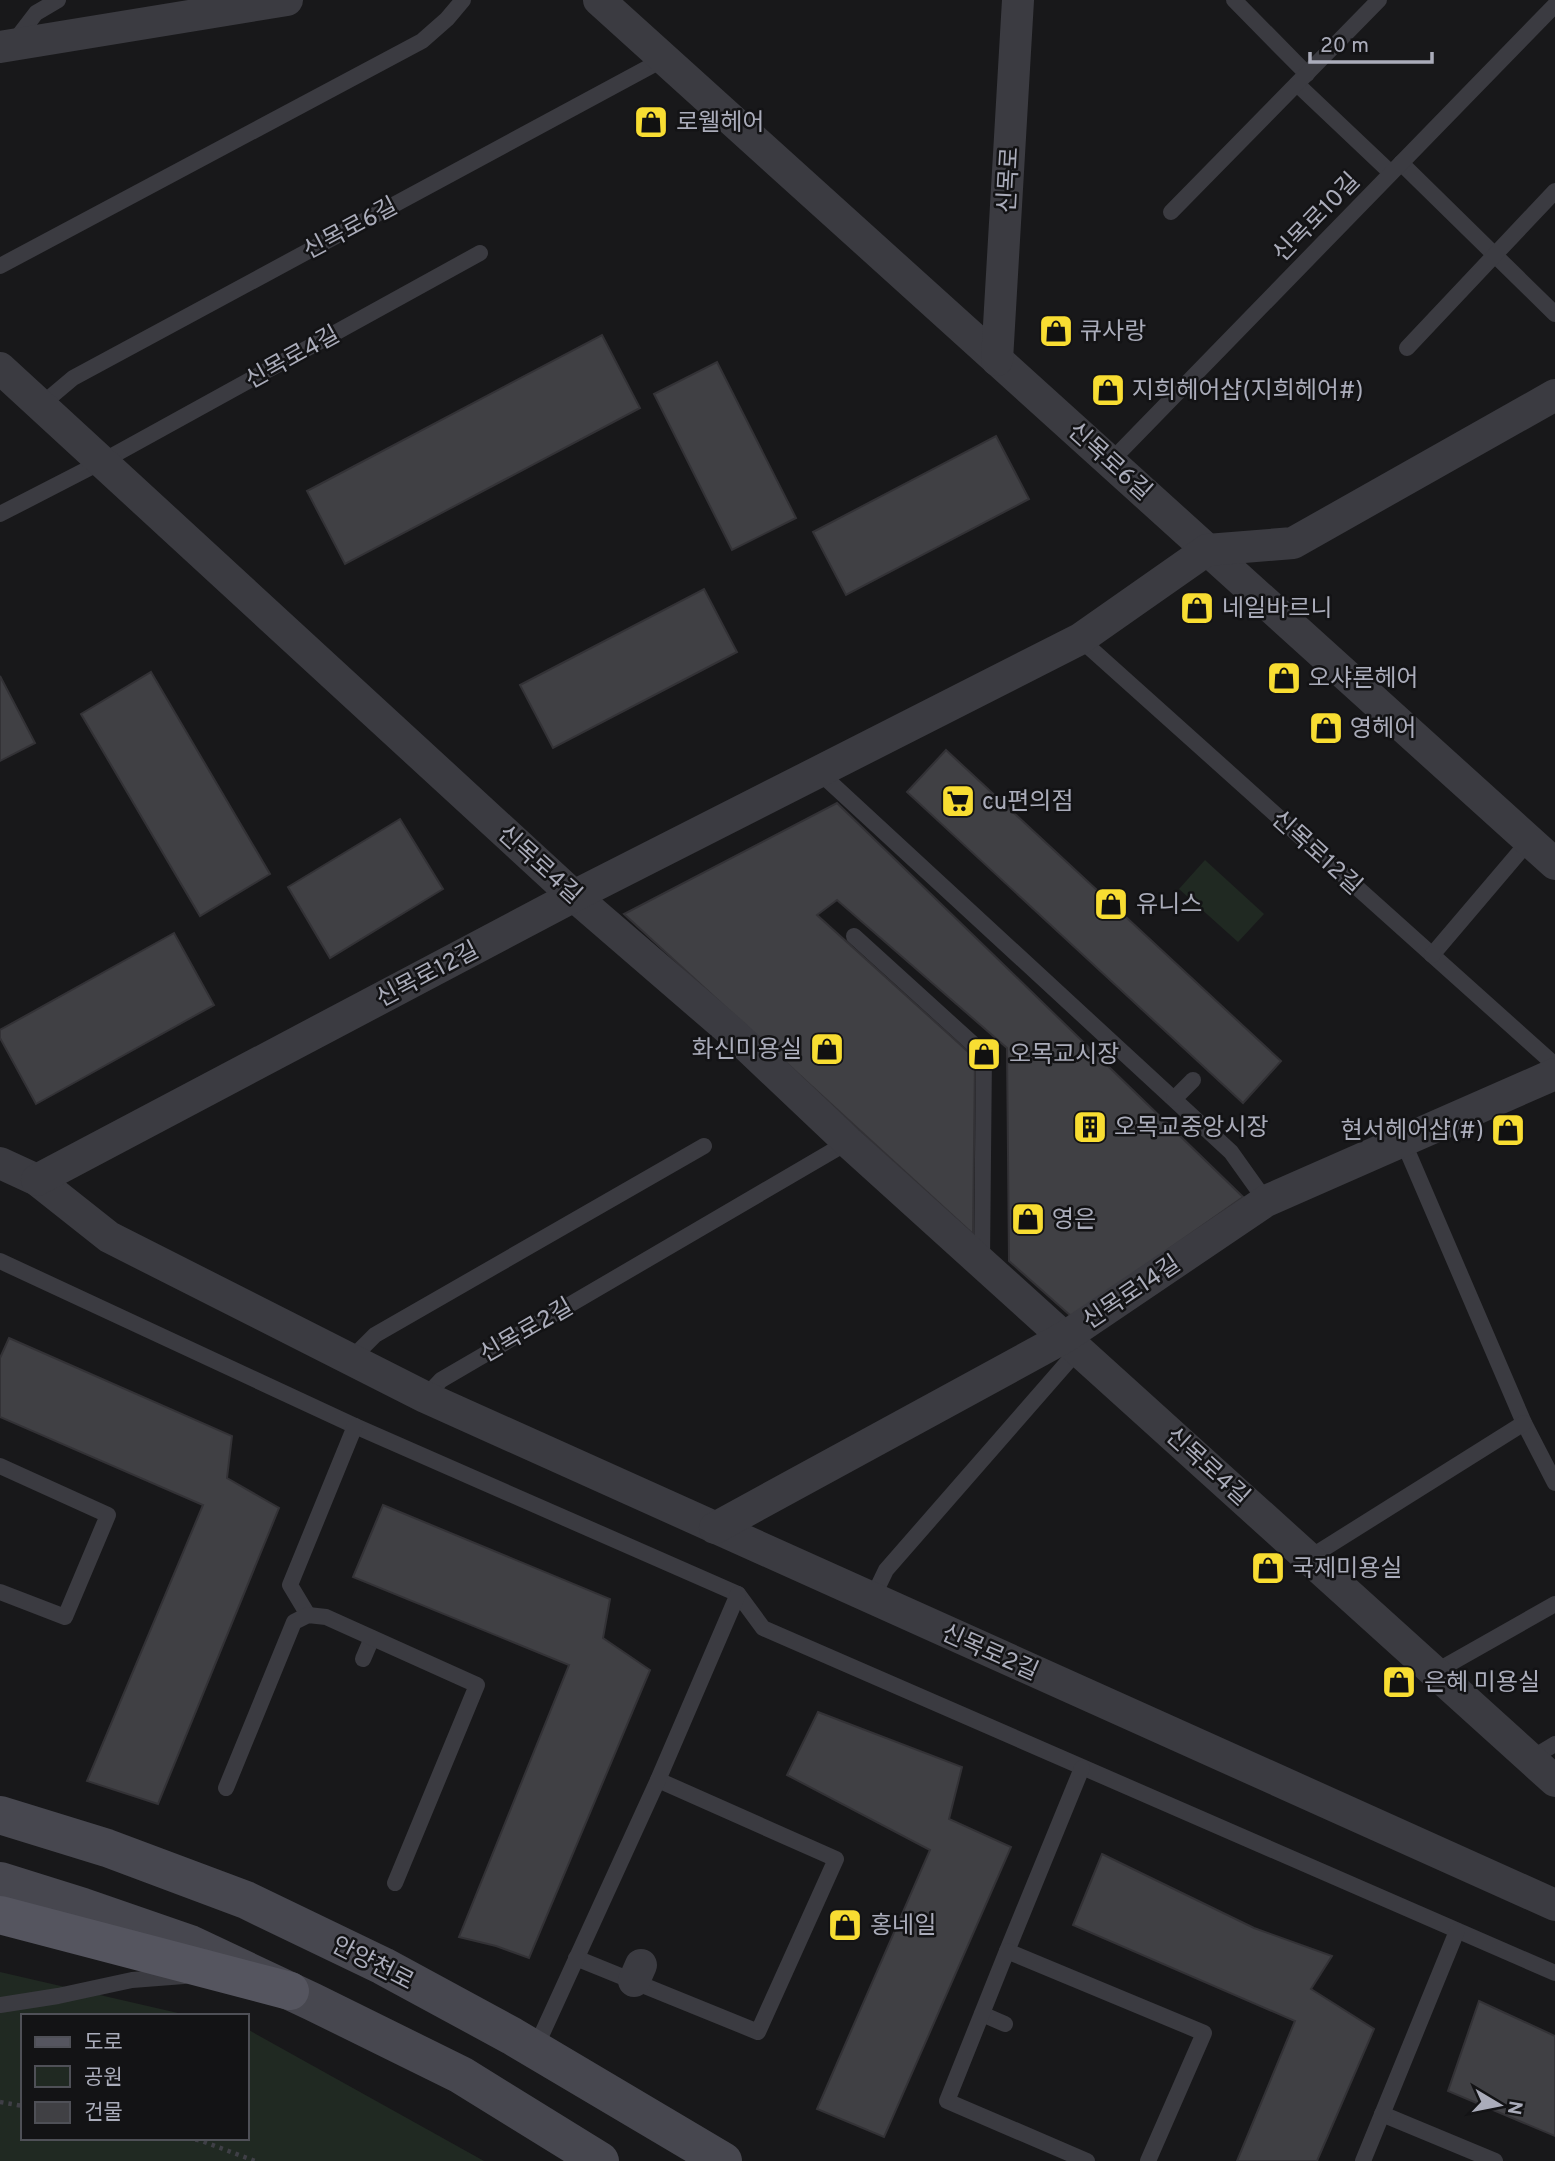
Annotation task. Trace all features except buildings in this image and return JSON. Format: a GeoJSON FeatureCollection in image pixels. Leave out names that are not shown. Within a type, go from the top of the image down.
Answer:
{"type":"FeatureCollection","features":[{"type":"Feature","properties":{"kind":"main road","name":"안양천로"},"geometry":{"type":"LineString","coordinates":[[0,1815],[107,1848],[246,1900],[383,1966],[535,2049],[723,2161]]}},
{"type":"Feature","properties":{"kind":"main road"},"geometry":{"type":"LineString","coordinates":[[0,1881],[190,1944],[461,2075],[600,2161]]}},
{"type":"Feature","properties":{"kind":"main road"},"geometry":{"type":"LineString","coordinates":[[0,1915],[290,1991]]}},
{"type":"Feature","properties":{"kind":"street"},"geometry":{"type":"LineString","coordinates":[[6,46],[287,0]]}},
{"type":"Feature","properties":{"kind":"street","name":"신목로6길"},"geometry":{"type":"LineString","coordinates":[[599,0],[1555,864]]}},
{"type":"Feature","properties":{"kind":"street","name":"신목로"},"geometry":{"type":"LineString","coordinates":[[997,360],[1018,0]]}},
{"type":"Feature","properties":{"kind":"street","name":"신목로4길"},"geometry":{"type":"LineString","coordinates":[[0,368],[574,896],[734,1034],[848,1142],[982,1260],[1435,1672],[1543,1751],[1555,1781]]}},
{"type":"Feature","properties":{"kind":"street"},"geometry":{"type":"LineString","coordinates":[[1208,550],[1293,543],[1555,396]]}},
{"type":"Feature","properties":{"kind":"street","name":"신목로12길"},"geometry":{"type":"LineString","coordinates":[[37,1180],[574,896],[1080,639],[1208,550]]}},
{"type":"Feature","properties":{"kind":"street","name":"신목로14길"},"geometry":{"type":"LineString","coordinates":[[715,1528],[1072,1343],[1266,1201],[1555,1074]]}},
{"type":"Feature","properties":{"kind":"street","name":"신목로2길"},"geometry":{"type":"LineString","coordinates":[[0,1163],[37,1180],[109,1237],[425,1397],[1555,1905]]}},
{"type":"Feature","properties":{"kind":"lane"},"geometry":{"type":"LineString","coordinates":[[6,46],[36,13],[58,0]]}},
{"type":"Feature","properties":{"kind":"lane"},"geometry":{"type":"LineString","coordinates":[[0,266],[422,41],[447,19],[463,0]]}},
{"type":"Feature","properties":{"kind":"lane"},"geometry":{"type":"LineString","coordinates":[[1234,0],[1302,79],[1555,314]]}},
{"type":"Feature","properties":{"kind":"lane"},"geometry":{"type":"LineString","coordinates":[[1171,212],[1379,0]]}},
{"type":"Feature","properties":{"kind":"lane","name":"신목로10길"},"geometry":{"type":"LineString","coordinates":[[1110,462],[1555,5]]}},
{"type":"Feature","properties":{"kind":"lane","name":"신목로6길"},"geometry":{"type":"LineString","coordinates":[[41,405],[73,378],[664,59]]}},
{"type":"Feature","properties":{"kind":"lane"},"geometry":{"type":"LineString","coordinates":[[1407,348],[1555,191]]}},
{"type":"Feature","properties":{"kind":"lane","name":"신목로4길"},"geometry":{"type":"LineString","coordinates":[[103,461],[480,254]]}},
{"type":"Feature","properties":{"kind":"lane"},"geometry":{"type":"LineString","coordinates":[[0,514],[103,461]]}},
{"type":"Feature","properties":{"kind":"lane","name":"신목로12길"},"geometry":{"type":"LineString","coordinates":[[1080,639],[1555,1065]]}},
{"type":"Feature","properties":{"kind":"lane"},"geometry":{"type":"LineString","coordinates":[[818,772],[977,906],[1174,1100],[1231,1152],[1266,1201]]}},
{"type":"Feature","properties":{"kind":"lane"},"geometry":{"type":"LineString","coordinates":[[1432,955],[1529,841]]}},
{"type":"Feature","properties":{"kind":"lane"},"geometry":{"type":"LineString","coordinates":[[854,936],[984,1054],[982,1260]]}},
{"type":"Feature","properties":{"kind":"lane"},"geometry":{"type":"LineString","coordinates":[[1174,1100],[1193,1080]]}},
{"type":"Feature","properties":{"kind":"lane"},"geometry":{"type":"LineString","coordinates":[[1403,1141],[1524,1423],[1555,1483]]}},
{"type":"Feature","properties":{"kind":"lane","name":"신목로2길"},"geometry":{"type":"LineString","coordinates":[[425,1397],[441,1380],[848,1142]]}},
{"type":"Feature","properties":{"kind":"lane"},"geometry":{"type":"LineString","coordinates":[[351,1360],[375,1335],[704,1146]]}},
{"type":"Feature","properties":{"kind":"lane"},"geometry":{"type":"LineString","coordinates":[[0,1261],[355,1426],[738,1594],[762,1628],[1555,1973]]}},
{"type":"Feature","properties":{"kind":"lane"},"geometry":{"type":"LineString","coordinates":[[872,1599],[886,1570],[1072,1343]]}},
{"type":"Feature","properties":{"kind":"lane"},"geometry":{"type":"LineString","coordinates":[[1309,1558],[1524,1423]]}},
{"type":"Feature","properties":{"kind":"lane"},"geometry":{"type":"LineString","coordinates":[[307,1615],[290,1585],[355,1426]]}},
{"type":"Feature","properties":{"kind":"lane"},"geometry":{"type":"LineString","coordinates":[[0,1466],[108,1515],[65,1617],[0,1592]]}},
{"type":"Feature","properties":{"kind":"lane"},"geometry":{"type":"LineString","coordinates":[[535,2049],[658,1780],[738,1594]]}},
{"type":"Feature","properties":{"kind":"lane"},"geometry":{"type":"LineString","coordinates":[[1435,1672],[1555,1604]]}},
{"type":"Feature","properties":{"kind":"lane"},"geometry":{"type":"LineString","coordinates":[[226,1788],[294,1622],[307,1615],[326,1617],[477,1685],[395,1883]]}},
{"type":"Feature","properties":{"kind":"lane"},"geometry":{"type":"LineString","coordinates":[[363,1659],[372,1638]]}},
{"type":"Feature","properties":{"kind":"lane"},"geometry":{"type":"LineString","coordinates":[[1082,1768],[947,2101],[1087,2161]]}},
{"type":"Feature","properties":{"kind":"lane"},"geometry":{"type":"LineString","coordinates":[[576,1958],[638,1973],[758,2032],[835,1859],[658,1780]]}},
{"type":"Feature","properties":{"kind":"lane"},"geometry":{"type":"LineString","coordinates":[[1363,2161],[1457,1931]]}},
{"type":"Feature","properties":{"kind":"lane"},"geometry":{"type":"LineString","coordinates":[[1007,1951],[1204,2033],[1148,2161]]}},
{"type":"Feature","properties":{"kind":"lane"},"geometry":{"type":"LineString","coordinates":[[0,2006],[132,1980],[203,1975],[240,1977]]}},
{"type":"Feature","properties":{"kind":"lane"},"geometry":{"type":"LineString","coordinates":[[982,2014],[1005,2024]]}},
{"type":"Feature","properties":{"kind":"lane"},"geometry":{"type":"LineString","coordinates":[[1382,2114],[1494,2161]]}},
{"type":"Feature","properties":{"kind":"path"},"geometry":{"type":"LineString","coordinates":[[0,2102],[21,2106]]}},
{"type":"Feature","properties":{"kind":"path"},"geometry":{"type":"LineString","coordinates":[[197,2140],[255,2161]]}},
{"type":"Feature","properties":{"kind":"green space"},"geometry":{"type":"Polygon","coordinates":[[[1205,860],[1264,914],[1238,942],[1179,889],[1205,860]]]}},
{"type":"Feature","properties":{"kind":"green space"},"geometry":{"type":"Polygon","coordinates":[[[0,1972],[182,2014],[21,2014],[21,2140],[248,2140],[248,2030],[484,2161],[0,2161],[0,1972]]]}},
{"type":"Feature","properties":{"kind":"place","name":"로웰헤어"},"geometry":{"type":"Point","coordinates":[651,122]}},
{"type":"Feature","properties":{"kind":"place","name":"큐사랑"},"geometry":{"type":"Point","coordinates":[1056,331]}},
{"type":"Feature","properties":{"kind":"place","name":"지희헤어샵(지희헤어#)"},"geometry":{"type":"Point","coordinates":[1108,390]}},
{"type":"Feature","properties":{"kind":"place","name":"네일바르니"},"geometry":{"type":"Point","coordinates":[1197,608]}},
{"type":"Feature","properties":{"kind":"place","name":"오샤론헤어"},"geometry":{"type":"Point","coordinates":[1284,678]}},
{"type":"Feature","properties":{"kind":"place","name":"영헤어"},"geometry":{"type":"Point","coordinates":[1326,728]}},
{"type":"Feature","properties":{"kind":"place","name":"cu편의점"},"geometry":{"type":"Point","coordinates":[958,801]}},
{"type":"Feature","properties":{"kind":"place","name":"유니스"},"geometry":{"type":"Point","coordinates":[1111,904]}},
{"type":"Feature","properties":{"kind":"place","name":"화신미용실"},"geometry":{"type":"Point","coordinates":[827,1049]}},
{"type":"Feature","properties":{"kind":"place","name":"오목교시장"},"geometry":{"type":"Point","coordinates":[984,1054]}},
{"type":"Feature","properties":{"kind":"place","name":"오목교중앙시장"},"geometry":{"type":"Point","coordinates":[1090,1127]}},
{"type":"Feature","properties":{"kind":"place","name":"현서헤어샵(#)"},"geometry":{"type":"Point","coordinates":[1508,1130]}},
{"type":"Feature","properties":{"kind":"place","name":"영은"},"geometry":{"type":"Point","coordinates":[1028,1219]}},
{"type":"Feature","properties":{"kind":"place","name":"국제미용실"},"geometry":{"type":"Point","coordinates":[1268,1568]}},
{"type":"Feature","properties":{"kind":"place","name":"은혜 미용실"},"geometry":{"type":"Point","coordinates":[1399,1682]}},
{"type":"Feature","properties":{"kind":"place","name":"홍네일"},"geometry":{"type":"Point","coordinates":[845,1925]}}]}
